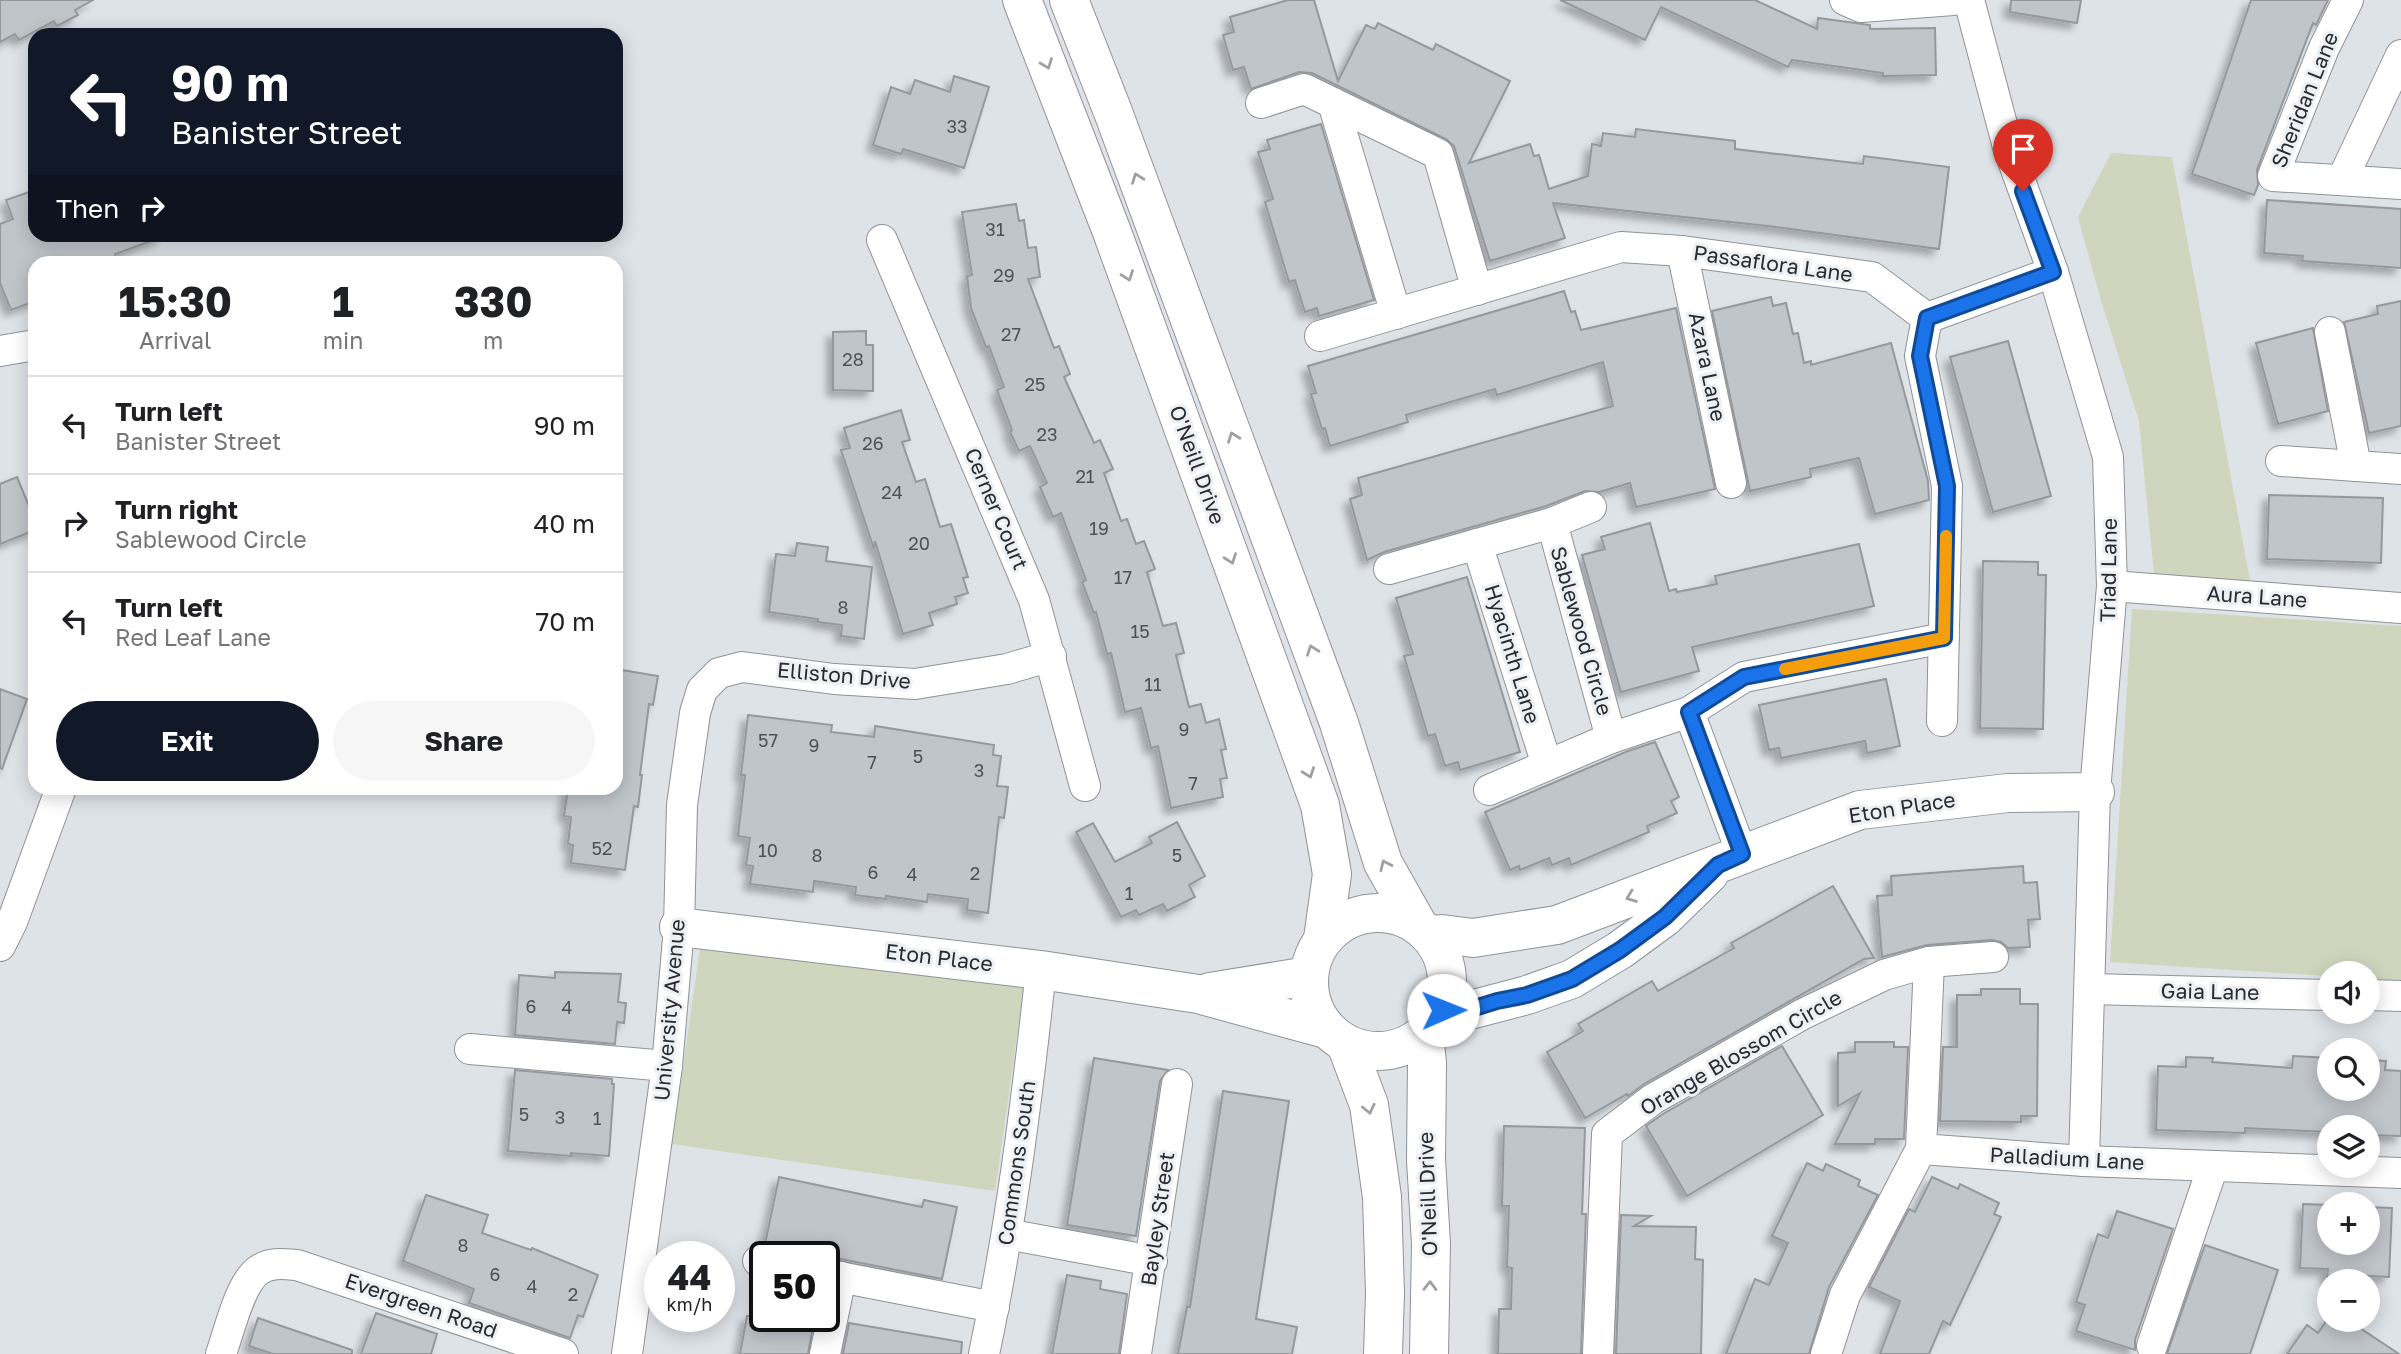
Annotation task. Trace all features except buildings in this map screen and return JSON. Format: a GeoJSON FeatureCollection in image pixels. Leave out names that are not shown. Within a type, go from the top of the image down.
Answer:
{"type":"FeatureCollection","features":[{"type":"Feature","properties":{"kind":"main road","name":"O'Neill Drive"},"geometry":{"type":"LineString","coordinates":[[1022,0],[1112,232],[1320,805],[1332,874],[1323,939],[1314,953],[1308,976]]}},
{"type":"Feature","properties":{"kind":"main road","name":"O'Neill Drive"},"geometry":{"type":"LineString","coordinates":[[1069,0],[1339,723],[1383,863],[1444,957],[1448,972],[1448,992],[1432,1024],[1427,1063],[1426,1160],[1431,1244],[1429,1354]]}},
{"type":"Feature","properties":{"kind":"main road","name":"Eton Place"},"geometry":{"type":"LineString","coordinates":[[1425,931],[1473,938],[1557,925],[1860,810],[2008,793],[2095,792]]}},
{"type":"Feature","properties":{"kind":"main road","name":"Eton Place"},"geometry":{"type":"LineString","coordinates":[[1432,1024],[1455,1014],[1527,995],[1572,979],[1620,950],[1665,917],[1730,860]]}},
{"type":"Feature","properties":{"kind":"main road"},"geometry":{"type":"LineString","coordinates":[[1323,939],[1341,923],[1361,914],[1391,914],[1425,931]]}},
{"type":"Feature","properties":{"kind":"main road","name":"Eton Place"},"geometry":{"type":"LineString","coordinates":[[679,927],[1041,970],[1198,994],[1336,1037]]}},
{"type":"Feature","properties":{"kind":"main road"},"geometry":{"type":"LineString","coordinates":[[1308,976],[1310,996],[1318,1018],[1336,1037],[1369,1105],[1382,1197],[1385,1293],[1383,1354]]}},
{"type":"Feature","properties":{"kind":"main road","name":"Eton Place"},"geometry":{"type":"LineString","coordinates":[[1198,994],[1308,976]]}},
{"type":"Feature","properties":{"kind":"main road"},"geometry":{"type":"LineString","coordinates":[[1336,1037],[1367,1051],[1388,1052],[1401,1049],[1432,1024]]}},
{"type":"Feature","properties":{"kind":"street"},"geometry":{"type":"LineString","coordinates":[[1845,0],[1861,7],[1954,0]]}},
{"type":"Feature","properties":{"kind":"street","name":"Triad Lane"},"geometry":{"type":"LineString","coordinates":[[1969,0],[2008,147],[2053,272],[2108,457],[2112,586],[2095,792],[2084,1161]]}},
{"type":"Feature","properties":{"kind":"street","name":"Sheridan Lane"},"geometry":{"type":"LineString","coordinates":[[2348,0],[2324,48],[2273,176],[2401,184]]}},
{"type":"Feature","properties":{"kind":"street"},"geometry":{"type":"LineString","coordinates":[[2342,180],[2401,55]]}},
{"type":"Feature","properties":{"kind":"street"},"geometry":{"type":"LineString","coordinates":[[1261,103],[1304,89],[1438,154],[1478,290]]}},
{"type":"Feature","properties":{"kind":"street"},"geometry":{"type":"LineString","coordinates":[[1333,103],[1396,314]]}},
{"type":"Feature","properties":{"kind":"street","name":"Cerner Court"},"geometry":{"type":"LineString","coordinates":[[882,240],[1034,600],[1085,786]]}},
{"type":"Feature","properties":{"kind":"street","name":"Passaflora Lane"},"geometry":{"type":"LineString","coordinates":[[1320,336],[1622,247],[1682,251],[1872,277],[1927,318]]}},
{"type":"Feature","properties":{"kind":"street","name":"Azara Lane"},"geometry":{"type":"LineString","coordinates":[[1682,251],[1731,483]]}},
{"type":"Feature","properties":{"kind":"street"},"geometry":{"type":"LineString","coordinates":[[1942,721],[1947,486],[1920,356],[1927,318],[2053,272]]}},
{"type":"Feature","properties":{"kind":"street"},"geometry":{"type":"LineString","coordinates":[[2330,332],[2356,466]]}},
{"type":"Feature","properties":{"kind":"street"},"geometry":{"type":"LineString","coordinates":[[0,351],[28,346]]}},
{"type":"Feature","properties":{"kind":"street"},"geometry":{"type":"LineString","coordinates":[[2281,461],[2401,469]]}},
{"type":"Feature","properties":{"kind":"street","name":"Sablewood Circle"},"geometry":{"type":"LineString","coordinates":[[1389,569],[1552,523],[1591,508]]}},
{"type":"Feature","properties":{"kind":"street","name":"Sablewood Circle"},"geometry":{"type":"LineString","coordinates":[[1552,523],[1611,738]]}},
{"type":"Feature","properties":{"kind":"street","name":"Hyacinth Lane"},"geometry":{"type":"LineString","coordinates":[[1478,544],[1547,765]]}},
{"type":"Feature","properties":{"kind":"street","name":"Aura Lane"},"geometry":{"type":"LineString","coordinates":[[2112,586],[2401,608]]}},
{"type":"Feature","properties":{"kind":"street","name":"Sablewood Circle"},"geometry":{"type":"LineString","coordinates":[[1489,790],[1611,738],[1689,712],[1744,677],[1944,638]]}},
{"type":"Feature","properties":{"kind":"street","name":"Elliston Drive"},"geometry":{"type":"LineString","coordinates":[[719,673],[742,667],[834,679],[915,684],[1007,670],[1051,656]]}},
{"type":"Feature","properties":{"kind":"street","name":"University Avenue"},"geometry":{"type":"LineString","coordinates":[[627,1354],[667,1066],[679,927],[682,805],[695,713],[702,690],[719,673]]}},
{"type":"Feature","properties":{"kind":"street"},"geometry":{"type":"LineString","coordinates":[[1689,712],[1730,860]]}},
{"type":"Feature","properties":{"kind":"street"},"geometry":{"type":"LineString","coordinates":[[0,946],[12,922],[58,795]]}},
{"type":"Feature","properties":{"kind":"street","name":"Orange Blossom Circle"},"geometry":{"type":"LineString","coordinates":[[1598,1354],[1607,1134],[1653,1099],[1803,1014],[1884,975],[1929,962],[1993,957]]}},
{"type":"Feature","properties":{"kind":"street"},"geometry":{"type":"LineString","coordinates":[[1826,1354],[1845,1295],[1921,1149],[1929,962]]}},
{"type":"Feature","properties":{"kind":"street","name":"Commons South"},"geometry":{"type":"LineString","coordinates":[[984,1354],[1007,1234],[1026,1107],[1041,970]]}},
{"type":"Feature","properties":{"kind":"street","name":"Gaia Lane"},"geometry":{"type":"LineString","coordinates":[[2090,989],[2317,995]]}},
{"type":"Feature","properties":{"kind":"street"},"geometry":{"type":"LineString","coordinates":[[2380,995],[2401,996]]}},
{"type":"Feature","properties":{"kind":"street"},"geometry":{"type":"LineString","coordinates":[[470,1049],[667,1066]]}},
{"type":"Feature","properties":{"kind":"street","name":"Bayley Street"},"geometry":{"type":"LineString","coordinates":[[1136,1354],[1177,1084]]}},
{"type":"Feature","properties":{"kind":"street","name":"Palladium Lane"},"geometry":{"type":"LineString","coordinates":[[1921,1149],[2084,1161],[2401,1172]]}},
{"type":"Feature","properties":{"kind":"street"},"geometry":{"type":"LineString","coordinates":[[2152,1346],[2213,1166]]}},
{"type":"Feature","properties":{"kind":"street"},"geometry":{"type":"LineString","coordinates":[[1007,1234],[1152,1261]]}},
{"type":"Feature","properties":{"kind":"street","name":"Evergreen Road"},"geometry":{"type":"LineString","coordinates":[[221,1354],[244,1289],[258,1270],[278,1263],[297,1265],[563,1354]]}},
{"type":"Feature","properties":{"kind":"street"},"geometry":{"type":"LineString","coordinates":[[840,1277],[994,1307]]}},
{"type":"Feature","properties":{"kind":"street"},"geometry":{"type":"LineString","coordinates":[[825,1354],[827,1332]]}},
{"type":"Feature","properties":{"kind":"green space"},"geometry":{"type":"Polygon","coordinates":[[[2111,153],[2172,157],[2250,581],[2154,574],[2139,421],[2078,217],[2111,153]]]}},
{"type":"Feature","properties":{"kind":"green space"},"geometry":{"type":"Polygon","coordinates":[[[2132,609],[2401,626],[2401,981],[2380,980],[2380,961],[2317,961],[2317,975],[2110,962],[2132,609]]]}},
{"type":"Feature","properties":{"kind":"green space"},"geometry":{"type":"Polygon","coordinates":[[[701,941],[1024,987],[995,1191],[672,1144],[701,941]]]}},
{"type":"Feature","properties":{"kind":"slow traffic"},"geometry":{"type":"LineString","coordinates":[[1785,669],[1944,638],[1946,536]]}},
{"type":"Feature","properties":{"kind":"route"},"geometry":{"type":"LineString","coordinates":[[1443,1010],[1440,1014],[1455,1014],[1527,995],[1572,979],[1620,950],[1665,917],[1718,865],[1742,854],[1689,712],[1744,677],[1944,638],[1947,486],[1920,356],[1927,318],[2053,272],[2023,191]]}}]}
